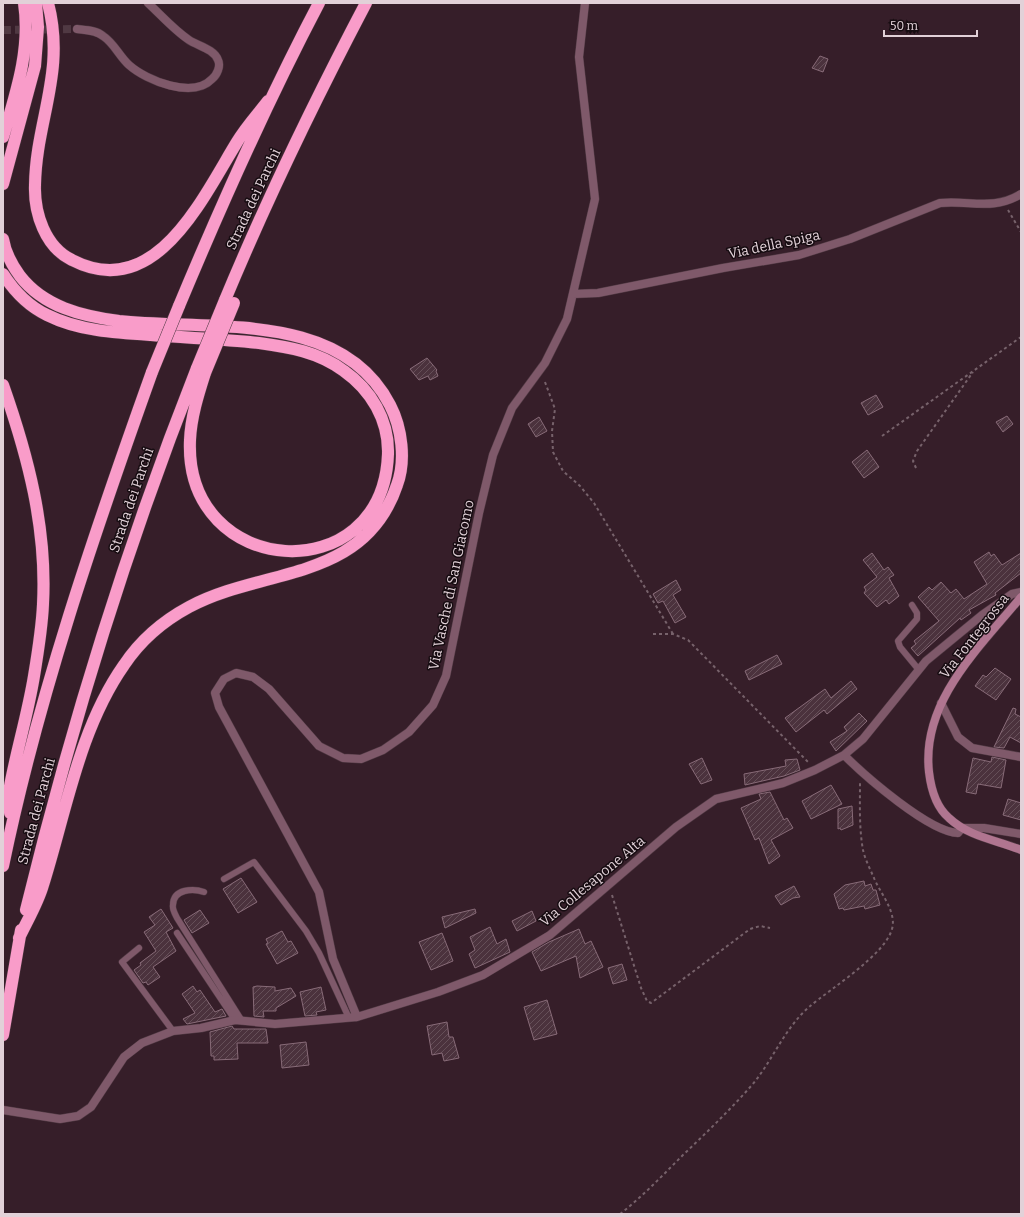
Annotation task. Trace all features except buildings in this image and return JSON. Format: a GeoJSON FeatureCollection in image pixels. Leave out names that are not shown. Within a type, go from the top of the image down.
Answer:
{"type":"FeatureCollection","features":[{"type":"Feature","properties":{"kind":"highway"},"geometry":{"type":"LineString","coordinates":[[3,137],[24,59],[26,25],[24,3]]}},
{"type":"Feature","properties":{"kind":"highway"},"geometry":{"type":"LineString","coordinates":[[3,184],[35,66],[38,27],[36,3]]}},
{"type":"Feature","properties":{"kind":"highway"},"geometry":{"type":"LineString","coordinates":[[48,3],[54,31],[54,54],[51,91],[36,162],[36,208],[43,228],[54,246],[69,259],[86,267],[103,271],[119,270],[138,264],[155,254],[173,240],[196,209],[239,140],[268,101]]}},
{"type":"Feature","properties":{"kind":"highway","name":"Strada dei Parchi"},"geometry":{"type":"LineString","coordinates":[[3,866],[10,831],[56,656],[82,574],[152,372],[236,172],[268,101],[319,3]]}},
{"type":"Feature","properties":{"kind":"highway","name":"Strada dei Parchi"},"geometry":{"type":"LineString","coordinates":[[3,1035],[19,938],[70,739],[137,525],[229,302],[250,240],[308,117],[366,3]]}},
{"type":"Feature","properties":{"kind":"highway"},"geometry":{"type":"LineString","coordinates":[[3,239],[15,269],[27,285],[45,300],[68,310],[97,318],[132,322],[271,331],[296,336],[322,344],[345,355],[366,371],[391,406],[398,425],[401,445],[399,480],[393,498],[384,514],[370,531],[355,544],[335,557],[311,568],[242,587],[190,606],[167,620],[142,642],[124,665],[108,691],[80,759],[64,806],[43,887],[19,938]]}},
{"type":"Feature","properties":{"kind":"highway"},"geometry":{"type":"LineString","coordinates":[[3,274],[15,290],[33,307],[47,315],[78,326],[97,330],[280,346],[317,356],[342,369],[367,391],[378,409],[386,429],[388,448],[388,470],[381,491],[369,512],[355,528],[338,541],[319,548],[301,552],[278,551],[256,546],[237,536],[222,525],[207,507],[200,494],[191,460],[190,441],[192,420],[201,370]]}},
{"type":"Feature","properties":{"kind":"highway"},"geometry":{"type":"LineString","coordinates":[[3,385],[28,461],[35,493],[40,526],[44,604],[26,722],[10,787],[10,831]]}},
{"type":"Feature","properties":{"kind":"street"},"geometry":{"type":"LineString","coordinates":[[77,29],[89,30],[102,35],[130,66],[141,74],[166,85],[187,88],[202,87],[213,79],[218,69],[219,61],[215,54],[189,40],[148,3]]}},
{"type":"Feature","properties":{"kind":"street","name":"Via Vasche di San Giacomo"},"geometry":{"type":"LineString","coordinates":[[357,1017],[333,959],[319,892],[219,707],[215,693],[224,679],[236,673],[253,676],[269,689],[319,746],[343,758],[361,759],[383,750],[409,732],[433,705],[446,676],[479,513],[493,455],[512,408],[545,363],[567,319],[595,199],[579,57],[585,3]]}},
{"type":"Feature","properties":{"kind":"street","name":"Via della Spiga"},"geometry":{"type":"LineString","coordinates":[[573,294],[598,293],[723,268],[799,255],[850,239],[940,203],[952,202],[984,205],[1003,203],[1021,194]]}},
{"type":"Feature","properties":{"kind":"street","name":"Via Collesapone Alta"},"geometry":{"type":"LineString","coordinates":[[3,1110],[60,1119],[78,1116],[91,1107],[124,1057],[142,1043],[173,1031],[201,1028],[239,1020],[275,1024],[357,1017],[438,992],[483,975],[550,935],[676,827],[716,799],[783,783],[815,770],[844,755],[872,729],[919,670],[982,615],[1012,594],[1021,592]]}},
{"type":"Feature","properties":{"kind":"street","name":"Via Fontegrossa"},"geometry":{"type":"LineString","coordinates":[[1021,597],[966,664],[941,703],[933,721],[928,743],[930,782],[933,792],[943,811],[949,818],[962,828],[980,836],[1021,850]]}},
{"type":"Feature","properties":{"kind":"street"},"geometry":{"type":"LineString","coordinates":[[941,703],[958,737],[972,748],[1021,757]]}},
{"type":"Feature","properties":{"kind":"street"},"geometry":{"type":"LineString","coordinates":[[844,755],[860,771],[906,807],[954,833],[958,833],[962,828],[984,828],[1021,834]]}},
{"type":"Feature","properties":{"kind":"lane"},"geometry":{"type":"LineString","coordinates":[[912,606],[917,613],[917,620],[898,641],[900,647],[919,670]]}},
{"type":"Feature","properties":{"kind":"lane"},"geometry":{"type":"LineString","coordinates":[[224,879],[254,862],[306,931],[319,953],[349,1018]]}},
{"type":"Feature","properties":{"kind":"lane"},"geometry":{"type":"LineString","coordinates":[[204,892],[195,889],[184,890],[176,897],[172,905],[176,918],[239,1020]]}},
{"type":"Feature","properties":{"kind":"lane"},"geometry":{"type":"LineString","coordinates":[[177,933],[239,1020]]}},
{"type":"Feature","properties":{"kind":"lane"},"geometry":{"type":"LineString","coordinates":[[139,948],[122,962],[173,1031]]}},
{"type":"Feature","properties":{"kind":"path"},"geometry":{"type":"LineString","coordinates":[[1003,203],[1021,232]]}},
{"type":"Feature","properties":{"kind":"path"},"geometry":{"type":"LineString","coordinates":[[882,436],[1021,337]]}},
{"type":"Feature","properties":{"kind":"path"},"geometry":{"type":"LineString","coordinates":[[545,363],[544,380],[555,410],[551,440],[558,462],[563,471],[580,486],[594,503],[673,634]]}},
{"type":"Feature","properties":{"kind":"path"},"geometry":{"type":"LineString","coordinates":[[916,468],[913,461],[917,451],[974,371]]}},
{"type":"Feature","properties":{"kind":"path"},"geometry":{"type":"LineString","coordinates":[[653,634],[673,634],[681,636],[698,649],[815,770]]}},
{"type":"Feature","properties":{"kind":"path"},"geometry":{"type":"LineString","coordinates":[[620,1214],[635,1202],[699,1140],[752,1084],[792,1024],[809,1007],[856,971],[888,937],[892,928],[893,920],[890,909],[875,881],[864,851],[860,829],[860,771]]}},
{"type":"Feature","properties":{"kind":"path"},"geometry":{"type":"LineString","coordinates":[[608,884],[641,988],[647,1001],[651,1003],[750,929],[760,926],[770,928]]}},
{"type":"Feature","properties":{"kind":"tunnel"},"geometry":{"type":"LineString","coordinates":[[3,30],[77,29]]}}]}
